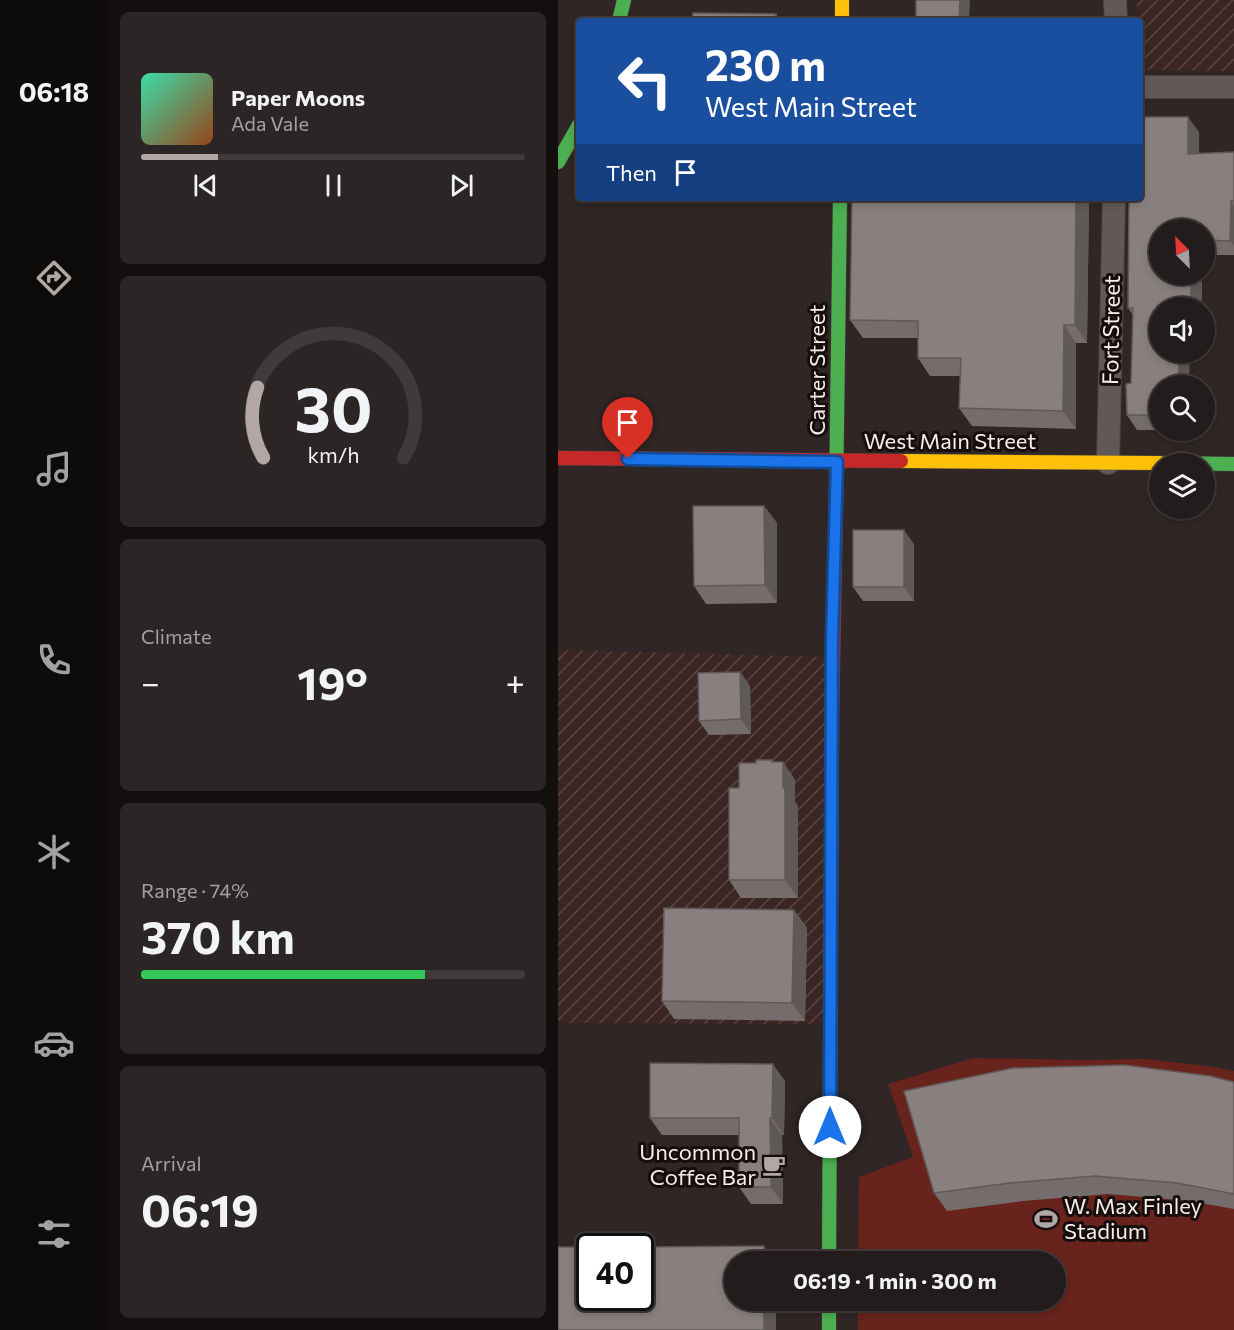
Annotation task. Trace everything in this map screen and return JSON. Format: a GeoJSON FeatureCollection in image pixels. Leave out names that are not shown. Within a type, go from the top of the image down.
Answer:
{"type":"FeatureCollection","features":[{"type":"Feature","properties":{"kind":"main road"},"geometry":{"type":"LineString","coordinates":[[620,18],[624,0]]}},
{"type":"Feature","properties":{"kind":"main road"},"geometry":{"type":"LineString","coordinates":[[842,0],[842,18]]}},
{"type":"Feature","properties":{"kind":"main road"},"geometry":{"type":"LineString","coordinates":[[558,162],[576,130]]}},
{"type":"Feature","properties":{"kind":"main road","name":"Carter Street"},"geometry":{"type":"LineString","coordinates":[[829,1251],[832,630],[837,462],[840,201]]}},
{"type":"Feature","properties":{"kind":"main road","name":"West Main Street"},"geometry":{"type":"LineString","coordinates":[[558,458],[1234,464]]}},
{"type":"Feature","properties":{"kind":"main road"},"geometry":{"type":"LineString","coordinates":[[829,1311],[829,1330]]}},
{"type":"Feature","properties":{"kind":"street"},"geometry":{"type":"LineString","coordinates":[[1115,0],[1116,18]]}},
{"type":"Feature","properties":{"kind":"street"},"geometry":{"type":"LineString","coordinates":[[1143,87],[1234,87]]}},
{"type":"Feature","properties":{"kind":"street","name":"Fort Street"},"geometry":{"type":"LineString","coordinates":[[1108,463],[1114,201]]}},
{"type":"Feature","properties":{"kind":"shaded area"},"geometry":{"type":"Polygon","coordinates":[[[1137,0],[1234,0],[1234,71],[1143,70],[1143,18],[1137,18],[1137,0]]]}},
{"type":"Feature","properties":{"kind":"shaded area"},"geometry":{"type":"Polygon","coordinates":[[[558,650],[832,657],[830,1024],[558,1023],[558,650]]]}},
{"type":"Feature","properties":{"kind":"shaded area","name":"W. Max Finley Stadium"},"geometry":{"type":"Polygon","coordinates":[[[973,1058],[1144,1059],[1234,1071],[1234,1330],[858,1330],[858,1311],[1066,1311],[1066,1251],[858,1251],[859,1177],[913,1157],[888,1084],[973,1058]]]}},
{"type":"Feature","properties":{"kind":"building"},"geometry":{"type":"Polygon","coordinates":[[[916,0],[960,0],[959,18],[916,18],[916,0]]]}},
{"type":"Feature","properties":{"kind":"building"},"geometry":{"type":"Polygon","coordinates":[[[693,13],[776,14],[775,18],[692,18],[693,13]]]}},
{"type":"Feature","properties":{"kind":"building"},"geometry":{"type":"Polygon","coordinates":[[[1143,117],[1188,117],[1188,154],[1234,152],[1234,201],[1231,201],[1230,241],[1215,240],[1215,219],[1149,219],[1149,285],[1191,285],[1191,297],[1149,297],[1149,363],[1179,363],[1179,375],[1149,375],[1149,415],[1127,415],[1126,384],[1131,383],[1133,308],[1128,308],[1129,201],[1143,201],[1143,117]]]}},
{"type":"Feature","properties":{"kind":"building"},"geometry":{"type":"Polygon","coordinates":[[[852,201],[1076,201],[1075,325],[1064,325],[1063,411],[959,408],[961,358],[918,358],[918,321],[850,320],[852,201]]]}},
{"type":"Feature","properties":{"kind":"building"},"geometry":{"type":"Polygon","coordinates":[[[693,506],[764,506],[765,585],[694,586],[693,506]]]}},
{"type":"Feature","properties":{"kind":"building"},"geometry":{"type":"Polygon","coordinates":[[[853,530],[904,530],[904,587],[853,587],[853,530]]]}},
{"type":"Feature","properties":{"kind":"building"},"geometry":{"type":"Polygon","coordinates":[[[740,672],[741,719],[699,721],[698,673],[740,672]]]}},
{"type":"Feature","properties":{"kind":"building"},"geometry":{"type":"Polygon","coordinates":[[[756,760],[783,762],[785,880],[729,880],[729,788],[739,788],[739,763],[756,763],[756,760]]]}},
{"type":"Feature","properties":{"kind":"building"},"geometry":{"type":"Polygon","coordinates":[[[664,908],[794,910],[792,1003],[662,1001],[664,908]]]}},
{"type":"Feature","properties":{"kind":"building"},"geometry":{"type":"Polygon","coordinates":[[[650,1063],[773,1064],[772,1118],[770,1118],[771,1187],[739,1187],[739,1118],[650,1118],[650,1063]]]}},
{"type":"Feature","properties":{"kind":"building"},"geometry":{"type":"Polygon","coordinates":[[[1124,1065],[1210,1076],[1234,1082],[1234,1194],[1177,1183],[1095,1176],[1010,1183],[934,1193],[904,1091],[1013,1068],[1124,1065]]]}},
{"type":"Feature","properties":{"kind":"building"},"geometry":{"type":"Polygon","coordinates":[[[764,1246],[764,1251],[724,1251],[724,1311],[764,1311],[764,1330],[558,1330],[558,1247],[576,1247],[576,1311],[654,1311],[654,1247],[764,1246]]]}},
{"type":"Feature","properties":{"kind":"traffic: fast"},"geometry":{"type":"LineString","coordinates":[[620,18],[624,0]]}},
{"type":"Feature","properties":{"kind":"traffic: fast"},"geometry":{"type":"LineString","coordinates":[[558,162],[576,130]]}},
{"type":"Feature","properties":{"kind":"traffic: fast"},"geometry":{"type":"LineString","coordinates":[[836,498],[840,201]]}},
{"type":"Feature","properties":{"kind":"traffic: fast"},"geometry":{"type":"LineString","coordinates":[[1215,464],[1234,464]]}},
{"type":"Feature","properties":{"kind":"traffic: fast"},"geometry":{"type":"LineString","coordinates":[[829,1251],[832,706]]}},
{"type":"Feature","properties":{"kind":"traffic: fast"},"geometry":{"type":"LineString","coordinates":[[829,1311],[829,1330]]}},
{"type":"Feature","properties":{"kind":"traffic: slow"},"geometry":{"type":"LineString","coordinates":[[842,0],[842,18]]}},
{"type":"Feature","properties":{"kind":"traffic: slow"},"geometry":{"type":"LineString","coordinates":[[901,461],[1149,463]]}},
{"type":"Feature","properties":{"kind":"traffic: jam"},"geometry":{"type":"LineString","coordinates":[[558,458],[901,461]]}},
{"type":"Feature","properties":{"kind":"traffic: jam"},"geometry":{"type":"LineString","coordinates":[[832,706],[836,498]]}},
{"type":"Feature","properties":{"kind":"place","name":"Uncommon Coffee Bar"},"geometry":{"type":"Point","coordinates":[774,1165]}},
{"type":"Feature","properties":{"kind":"place","name":"W. Max Finley Stadium"},"geometry":{"type":"Point","coordinates":[1046,1219]}},
{"type":"Feature","properties":{"kind":"route"},"geometry":{"type":"LineString","coordinates":[[628,459],[837,462],[832,639],[830,1127]]}}]}
